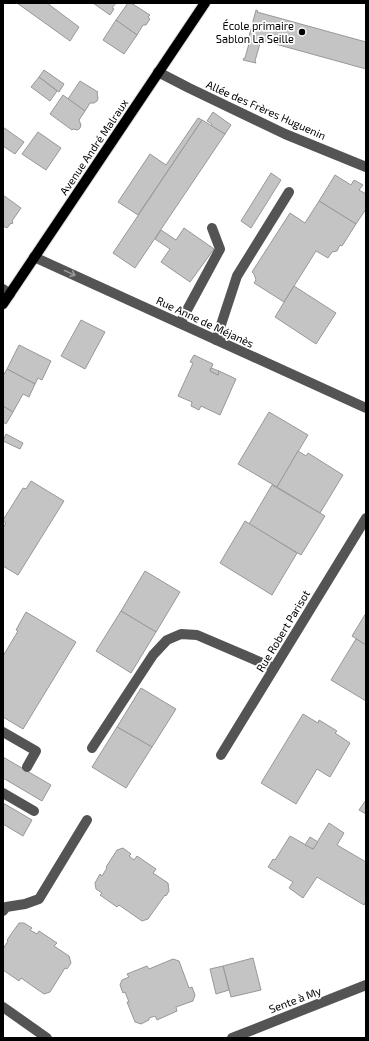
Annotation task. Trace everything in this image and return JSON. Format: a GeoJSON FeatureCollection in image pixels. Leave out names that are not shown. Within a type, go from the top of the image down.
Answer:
{"type":"FeatureCollection","features":[{"type":"Feature","properties":{"kind":"main road","name":"Avenue André Malraux"},"geometry":{"type":"LineString","coordinates":[[3,304],[6,292],[34,257],[205,3]]}},
{"type":"Feature","properties":{"kind":"street","name":"Allée des Frères Huguenin"},"geometry":{"type":"LineString","coordinates":[[158,72],[285,134],[366,167]]}},
{"type":"Feature","properties":{"kind":"street"},"geometry":{"type":"LineString","coordinates":[[216,340],[237,276],[289,192]]}},
{"type":"Feature","properties":{"kind":"street"},"geometry":{"type":"LineString","coordinates":[[180,323],[220,249],[212,228]]}},
{"type":"Feature","properties":{"kind":"street","name":"Rue Anne de Méjanès"},"geometry":{"type":"LineString","coordinates":[[34,257],[366,408]]}},
{"type":"Feature","properties":{"kind":"street","name":"Rue Robert Parisot"},"geometry":{"type":"LineString","coordinates":[[221,755],[366,518]]}},
{"type":"Feature","properties":{"kind":"street"},"geometry":{"type":"LineString","coordinates":[[92,748],[153,655],[168,640],[181,634],[197,635],[274,668]]}},
{"type":"Feature","properties":{"kind":"street"},"geometry":{"type":"LineString","coordinates":[[3,732],[36,751],[27,767]]}},
{"type":"Feature","properties":{"kind":"street"},"geometry":{"type":"LineString","coordinates":[[3,792],[34,811]]}},
{"type":"Feature","properties":{"kind":"street"},"geometry":{"type":"LineString","coordinates":[[3,911],[6,907],[25,904],[39,899],[87,820]]}},
{"type":"Feature","properties":{"kind":"street","name":"Sente à My"},"geometry":{"type":"LineString","coordinates":[[232,1038],[366,985]]}},
{"type":"Feature","properties":{"kind":"street"},"geometry":{"type":"LineString","coordinates":[[3,1007],[47,1038]]}},
{"type":"Feature","properties":{"kind":"building"},"geometry":{"type":"Polygon","coordinates":[[[17,3],[47,3],[79,27],[70,41],[17,3]]]}},
{"type":"Feature","properties":{"kind":"building"},"geometry":{"type":"Polygon","coordinates":[[[93,3],[116,3],[112,8],[114,9],[110,15],[93,3]]]}},
{"type":"Feature","properties":{"kind":"building"},"geometry":{"type":"Polygon","coordinates":[[[128,3],[131,3],[150,15],[148,17],[150,19],[146,25],[143,25],[137,35],[116,20],[128,3]]]}},
{"type":"Feature","properties":{"kind":"building"},"geometry":{"type":"Polygon","coordinates":[[[256,10],[258,11],[257,12],[366,42],[366,69],[261,40],[255,61],[256,63],[243,60],[245,58],[250,40],[248,40],[256,10]]]}},
{"type":"Feature","properties":{"kind":"building"},"geometry":{"type":"Polygon","coordinates":[[[116,20],[137,35],[124,54],[103,40],[116,20]]]}},
{"type":"Feature","properties":{"kind":"building"},"geometry":{"type":"Polygon","coordinates":[[[44,70],[64,84],[59,92],[39,77],[44,70]]]}},
{"type":"Feature","properties":{"kind":"building"},"geometry":{"type":"Polygon","coordinates":[[[39,77],[57,91],[50,101],[31,87],[39,77]]]}},
{"type":"Feature","properties":{"kind":"building"},"geometry":{"type":"Polygon","coordinates":[[[80,81],[98,92],[97,101],[90,103],[85,111],[68,99],[80,81]]]}},
{"type":"Feature","properties":{"kind":"building"},"geometry":{"type":"Polygon","coordinates":[[[63,95],[85,111],[79,120],[81,125],[78,130],[72,130],[50,114],[63,95]]]}},
{"type":"Feature","properties":{"kind":"building"},"geometry":{"type":"Polygon","coordinates":[[[213,112],[231,125],[225,134],[211,126],[212,124],[207,121],[213,112]]]}},
{"type":"Feature","properties":{"kind":"building"},"geometry":{"type":"Polygon","coordinates":[[[198,118],[202,120],[138,215],[118,202],[150,154],[166,165],[198,118]]]}},
{"type":"Feature","properties":{"kind":"building"},"geometry":{"type":"Polygon","coordinates":[[[202,120],[225,134],[135,268],[113,253],[202,120]]]}},
{"type":"Feature","properties":{"kind":"building"},"geometry":{"type":"Polygon","coordinates":[[[3,127],[24,142],[15,154],[3,146],[3,127]]]}},
{"type":"Feature","properties":{"kind":"building"},"geometry":{"type":"Polygon","coordinates":[[[38,132],[61,148],[46,170],[22,154],[38,132]]]}},
{"type":"Feature","properties":{"kind":"building"},"geometry":{"type":"Polygon","coordinates":[[[271,173],[281,180],[251,228],[241,221],[271,173]]]}},
{"type":"Feature","properties":{"kind":"building"},"geometry":{"type":"Polygon","coordinates":[[[335,175],[351,185],[354,180],[363,185],[359,190],[366,194],[366,209],[356,224],[319,201],[335,175]]]}},
{"type":"Feature","properties":{"kind":"building"},"geometry":{"type":"Polygon","coordinates":[[[3,195],[21,208],[12,221],[12,224],[11,223],[7,228],[3,226],[3,195]]]}},
{"type":"Feature","properties":{"kind":"building"},"geometry":{"type":"Polygon","coordinates":[[[319,201],[356,224],[342,246],[340,245],[337,251],[332,252],[328,258],[316,251],[284,302],[254,283],[256,280],[252,272],[290,213],[305,223],[319,201]]]}},
{"type":"Feature","properties":{"kind":"building"},"geometry":{"type":"Polygon","coordinates":[[[184,228],[214,249],[190,282],[161,262],[170,249],[155,239],[161,230],[176,240],[184,228]]]}},
{"type":"Feature","properties":{"kind":"building"},"geometry":{"type":"Polygon","coordinates":[[[294,286],[336,313],[316,344],[275,317],[294,286]]]}},
{"type":"Feature","properties":{"kind":"building"},"geometry":{"type":"Polygon","coordinates":[[[81,320],[105,332],[85,369],[61,356],[81,320]]]}},
{"type":"Feature","properties":{"kind":"building"},"geometry":{"type":"Polygon","coordinates":[[[19,345],[51,361],[42,380],[38,378],[35,384],[7,369],[19,345]]]}},
{"type":"Feature","properties":{"kind":"building"},"geometry":{"type":"Polygon","coordinates":[[[194,355],[213,364],[210,371],[218,375],[219,371],[236,379],[220,415],[201,406],[199,410],[191,406],[192,402],[178,396],[193,363],[190,362],[194,355]]]}},
{"type":"Feature","properties":{"kind":"building"},"geometry":{"type":"Polygon","coordinates":[[[211,368],[219,371],[218,375],[210,371],[211,368]]]}},
{"type":"Feature","properties":{"kind":"building"},"geometry":{"type":"Polygon","coordinates":[[[7,369],[35,384],[29,397],[23,394],[13,412],[3,406],[3,376],[7,369]]]}},
{"type":"Feature","properties":{"kind":"building"},"geometry":{"type":"Polygon","coordinates":[[[3,406],[13,412],[6,424],[3,422],[3,406]]]}},
{"type":"Feature","properties":{"kind":"building"},"geometry":{"type":"Polygon","coordinates":[[[269,412],[308,435],[277,487],[238,464],[269,412]]]}},
{"type":"Feature","properties":{"kind":"building"},"geometry":{"type":"Polygon","coordinates":[[[6,434],[23,443],[20,449],[3,441],[6,434]]]}},
{"type":"Feature","properties":{"kind":"building"},"geometry":{"type":"Polygon","coordinates":[[[298,451],[306,456],[308,453],[343,475],[320,513],[277,487],[298,451]]]}},
{"type":"Feature","properties":{"kind":"building"},"geometry":{"type":"Polygon","coordinates":[[[31,481],[64,501],[18,575],[3,566],[3,528],[6,523],[3,520],[23,488],[26,489],[31,481]]]}},
{"type":"Feature","properties":{"kind":"building"},"geometry":{"type":"Polygon","coordinates":[[[272,485],[325,516],[301,555],[249,524],[272,485]]]}},
{"type":"Feature","properties":{"kind":"building"},"geometry":{"type":"Polygon","coordinates":[[[245,521],[297,553],[272,595],[220,563],[245,521]]]}},
{"type":"Feature","properties":{"kind":"building"},"geometry":{"type":"Polygon","coordinates":[[[145,571],[180,592],[156,632],[121,611],[145,571]]]}},
{"type":"Feature","properties":{"kind":"building"},"geometry":{"type":"Polygon","coordinates":[[[121,611],[156,632],[131,673],[96,651],[121,611]]]}},
{"type":"Feature","properties":{"kind":"building"},"geometry":{"type":"Polygon","coordinates":[[[26,612],[76,642],[23,729],[3,717],[3,656],[18,631],[16,630],[26,612]]]}},
{"type":"Feature","properties":{"kind":"building"},"geometry":{"type":"Polygon","coordinates":[[[366,613],[366,645],[352,636],[366,613]]]}},
{"type":"Feature","properties":{"kind":"building"},"geometry":{"type":"Polygon","coordinates":[[[356,639],[366,645],[366,701],[331,680],[356,639]]]}},
{"type":"Feature","properties":{"kind":"building"},"geometry":{"type":"Polygon","coordinates":[[[141,688],[176,709],[152,747],[117,727],[141,688]]]}},
{"type":"Feature","properties":{"kind":"building"},"geometry":{"type":"Polygon","coordinates":[[[303,714],[318,723],[319,720],[337,731],[335,733],[350,743],[330,777],[317,769],[296,804],[261,783],[303,714]]]}},
{"type":"Feature","properties":{"kind":"building"},"geometry":{"type":"Polygon","coordinates":[[[117,727],[152,747],[126,788],[92,767],[117,727]]]}},
{"type":"Feature","properties":{"kind":"building"},"geometry":{"type":"Polygon","coordinates":[[[3,757],[51,785],[42,801],[3,778],[3,757]]]}},
{"type":"Feature","properties":{"kind":"building"},"geometry":{"type":"Polygon","coordinates":[[[366,800],[366,814],[359,810],[366,800]]]}},
{"type":"Feature","properties":{"kind":"building"},"geometry":{"type":"Polygon","coordinates":[[[3,803],[32,820],[23,836],[3,824],[3,803]]]}},
{"type":"Feature","properties":{"kind":"building"},"geometry":{"type":"Polygon","coordinates":[[[329,823],[344,833],[337,845],[366,862],[366,901],[364,905],[317,877],[303,898],[289,888],[293,882],[268,867],[273,859],[275,860],[290,836],[313,849],[329,823]]]}},
{"type":"Feature","properties":{"kind":"building"},"geometry":{"type":"Polygon","coordinates":[[[310,837],[318,842],[313,849],[305,845],[310,837]]]}},
{"type":"Feature","properties":{"kind":"building"},"geometry":{"type":"Polygon","coordinates":[[[123,848],[131,854],[129,856],[134,860],[137,856],[156,869],[153,873],[168,883],[169,891],[166,896],[165,895],[148,919],[142,921],[119,905],[117,907],[100,895],[102,893],[96,889],[95,883],[100,874],[102,876],[117,850],[123,848]]]}},
{"type":"Feature","properties":{"kind":"building"},"geometry":{"type":"Polygon","coordinates":[[[19,923],[24,923],[32,928],[30,930],[37,934],[39,931],[57,943],[54,946],[69,956],[71,963],[67,969],[65,968],[50,992],[44,994],[21,978],[19,981],[3,970],[3,949],[8,941],[7,940],[19,923]]]}},
{"type":"Feature","properties":{"kind":"building"},"geometry":{"type":"Polygon","coordinates":[[[253,958],[261,990],[231,997],[223,966],[253,958]]]}},
{"type":"Feature","properties":{"kind":"building"},"geometry":{"type":"Polygon","coordinates":[[[173,959],[179,961],[189,988],[192,987],[195,995],[193,1001],[176,1007],[177,1011],[157,1020],[155,1016],[149,1018],[149,1020],[141,1024],[135,1022],[127,1002],[129,1002],[125,992],[123,993],[120,985],[122,980],[129,977],[127,974],[147,966],[149,969],[173,959]]]}},
{"type":"Feature","properties":{"kind":"building"},"geometry":{"type":"Polygon","coordinates":[[[223,966],[229,990],[216,994],[210,969],[223,966]]]}},
{"type":"Feature","properties":{"kind":"place","name":"École primaire Sablon La Seille"},"geometry":{"type":"Point","coordinates":[302,32]}}]}
